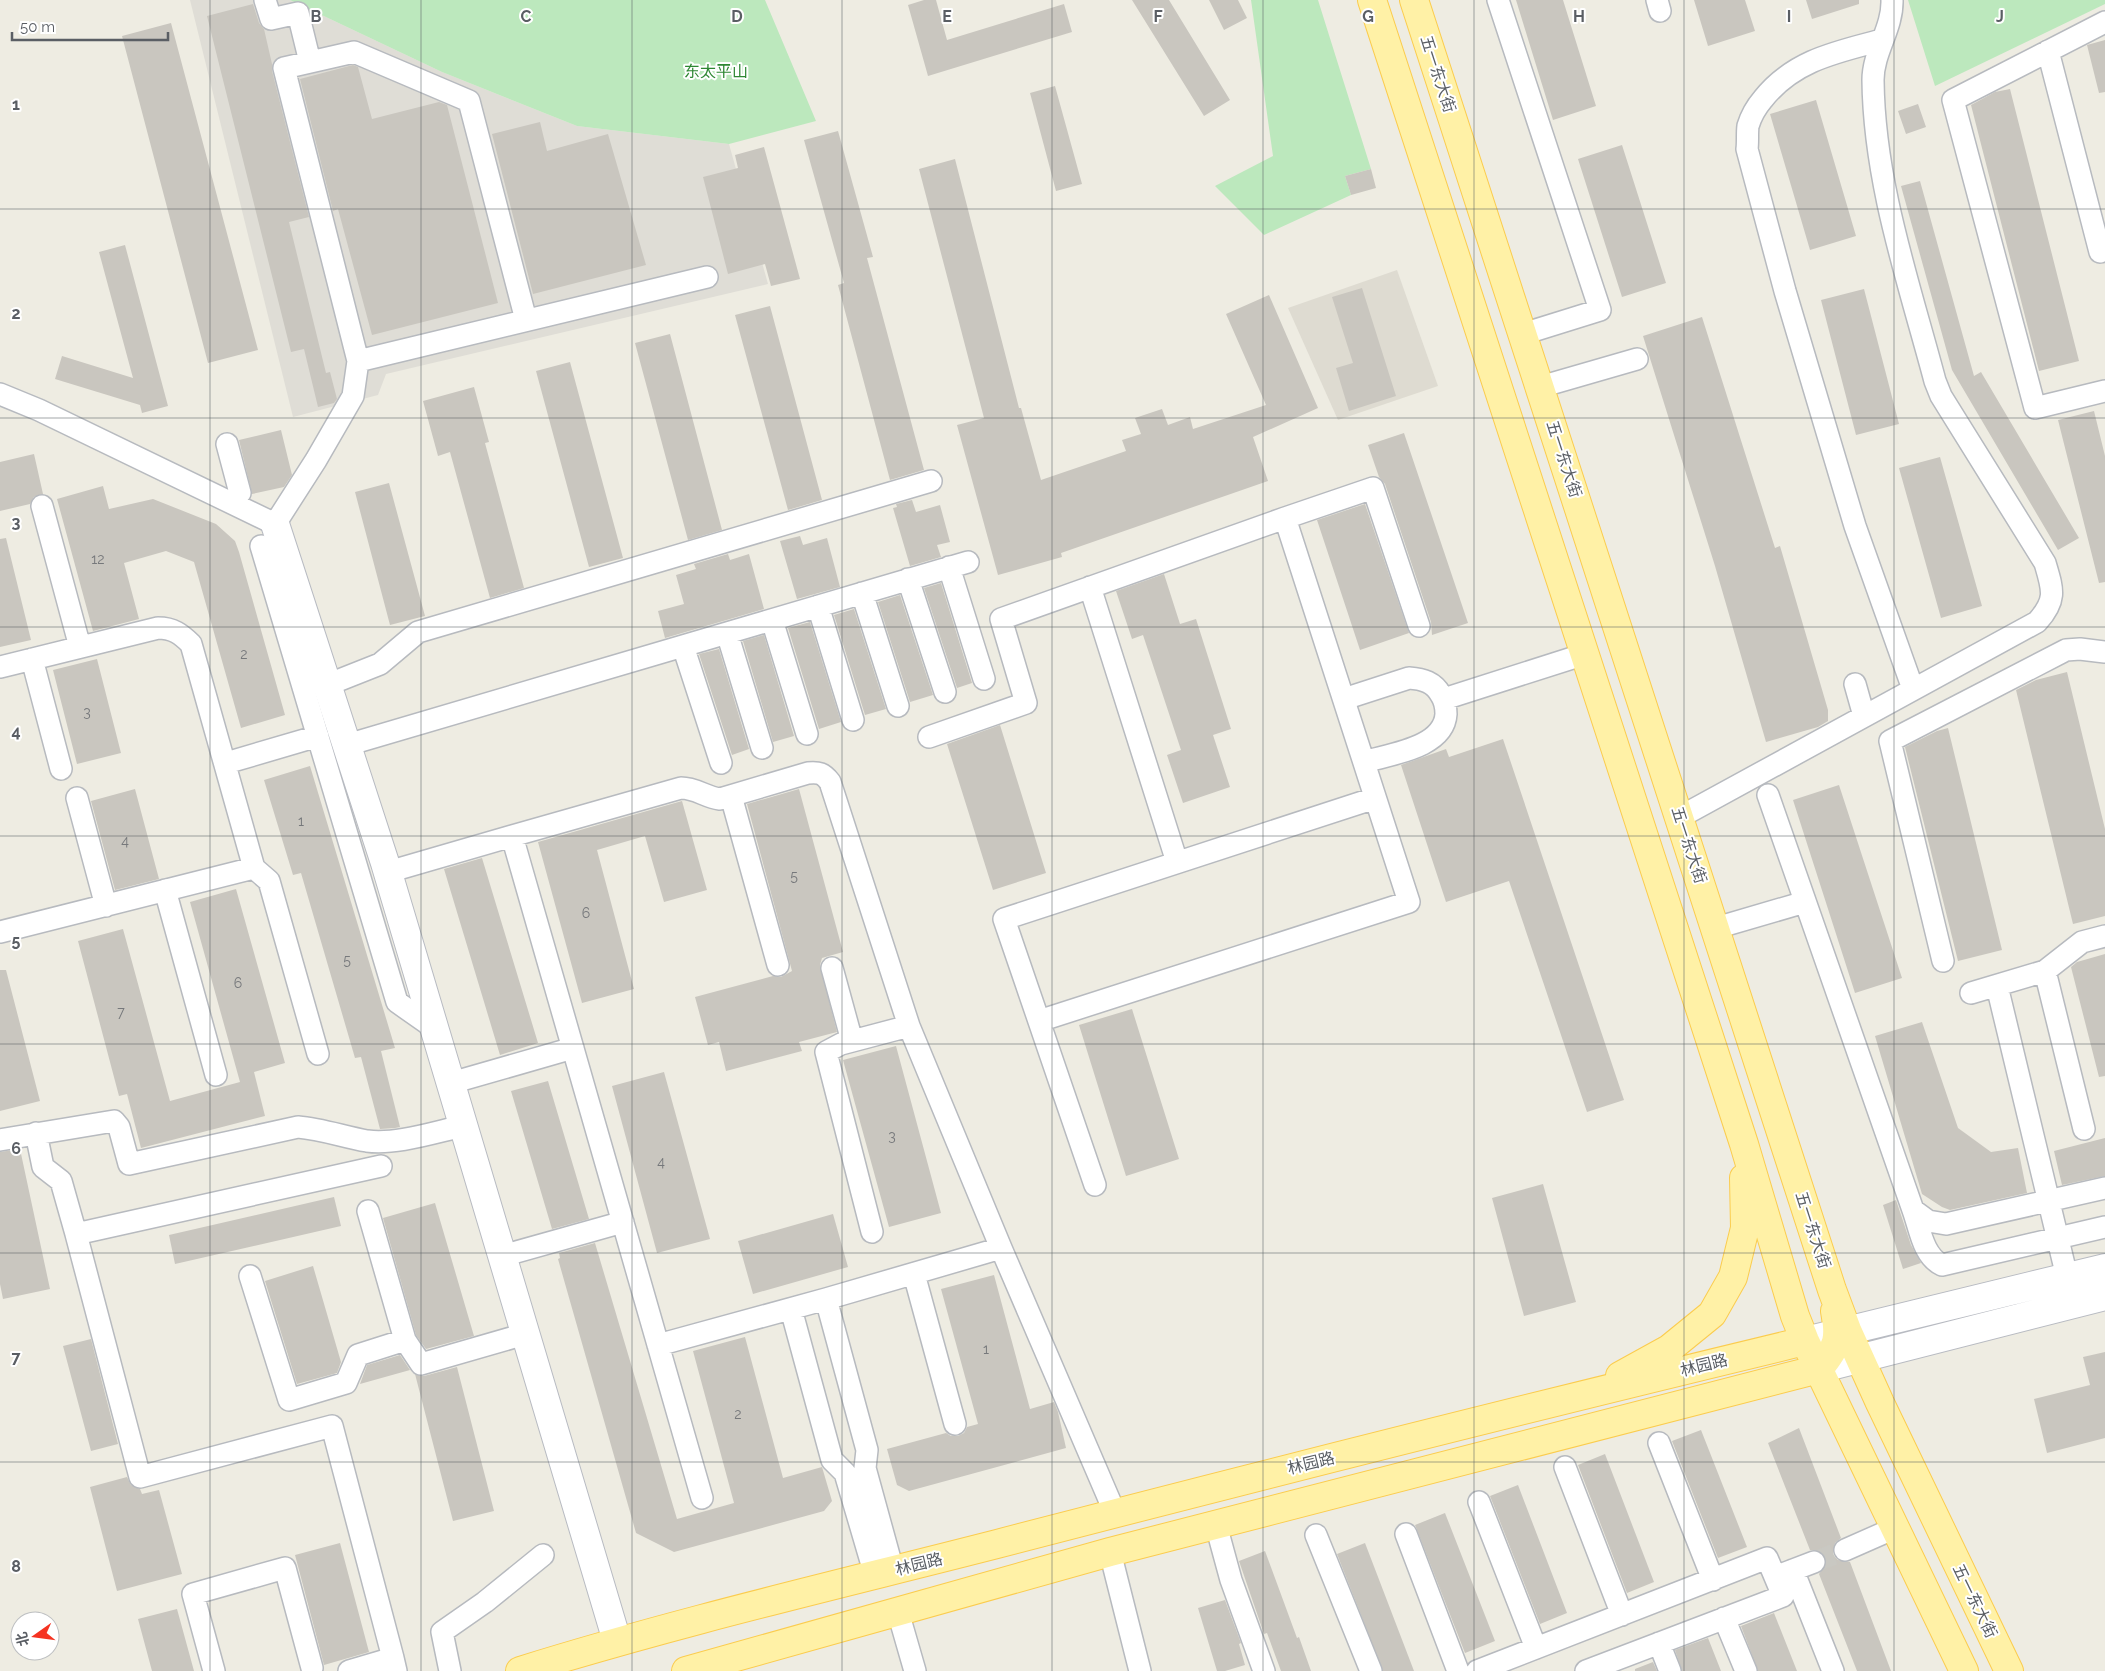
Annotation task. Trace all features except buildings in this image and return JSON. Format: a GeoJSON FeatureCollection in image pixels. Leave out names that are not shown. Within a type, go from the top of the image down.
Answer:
{"type":"FeatureCollection","features":[{"type":"Feature","properties":{"kind":"main road"},"geometry":{"type":"LineString","coordinates":[[1372,0],[1744,1144],[1795,1316],[1805,1341],[1964,1671]]}},
{"type":"Feature","properties":{"kind":"main road","name":"五一东大街"},"geometry":{"type":"LineString","coordinates":[[1414,0],[1716,928],[1832,1290],[1843,1331],[1859,1358],[2008,1671]]}},
{"type":"Feature","properties":{"kind":"main road"},"geometry":{"type":"LineString","coordinates":[[1587,1394],[1669,1349],[1712,1314],[1734,1277],[1745,1228],[1744,1144]]}},
{"type":"Feature","properties":{"kind":"main road"},"geometry":{"type":"LineString","coordinates":[[1819,1369],[1843,1331]]}},
{"type":"Feature","properties":{"kind":"main road","name":"林园路"},"geometry":{"type":"LineString","coordinates":[[520,1671],[618,1641],[1115,1513],[1805,1341]]}},
{"type":"Feature","properties":{"kind":"main road","name":"林园路"},"geometry":{"type":"LineString","coordinates":[[686,1671],[1110,1552],[1819,1369]]}},
{"type":"Feature","properties":{"kind":"street"},"geometry":{"type":"LineString","coordinates":[[265,0],[271,19],[298,13],[310,62]]}},
{"type":"Feature","properties":{"kind":"street"},"geometry":{"type":"LineString","coordinates":[[1498,0],[1600,310],[1523,334]]}},
{"type":"Feature","properties":{"kind":"street"},"geometry":{"type":"LineString","coordinates":[[1680,817],[2037,622],[2048,610],[2052,596],[2051,584],[2045,563],[1941,396],[1935,381],[1889,206],[1876,139],[1873,78],[1882,40],[1893,13],[1892,0]]}},
{"type":"Feature","properties":{"kind":"street"},"geometry":{"type":"LineString","coordinates":[[2105,22],[1953,100],[2034,408],[2105,390]]}},
{"type":"Feature","properties":{"kind":"street"},"geometry":{"type":"LineString","coordinates":[[1882,40],[1810,61],[1791,72],[1773,86],[1757,107],[1748,126],[1747,149],[1785,291],[1855,526],[1913,689]]}},
{"type":"Feature","properties":{"kind":"street"},"geometry":{"type":"LineString","coordinates":[[2048,51],[2100,252]]}},
{"type":"Feature","properties":{"kind":"street"},"geometry":{"type":"LineString","coordinates":[[434,1028],[397,1002],[318,736],[268,535],[316,460],[353,396],[358,361],[284,68],[354,52],[469,100],[526,320]]}},
{"type":"Feature","properties":{"kind":"street"},"geometry":{"type":"LineString","coordinates":[[358,361],[707,277]]}},
{"type":"Feature","properties":{"kind":"street"},"geometry":{"type":"LineString","coordinates":[[1540,387],[1637,359]]}},
{"type":"Feature","properties":{"kind":"street"},"geometry":{"type":"LineString","coordinates":[[0,394],[39,410],[205,490],[268,535],[327,685],[388,872],[618,1641]]}},
{"type":"Feature","properties":{"kind":"street"},"geometry":{"type":"LineString","coordinates":[[205,490],[229,454],[240,493]]}},
{"type":"Feature","properties":{"kind":"street"},"geometry":{"type":"LineString","coordinates":[[327,685],[380,664],[418,632],[931,481]]}},
{"type":"Feature","properties":{"kind":"street"},"geometry":{"type":"LineString","coordinates":[[929,737],[1026,703],[1001,619],[1373,488],[1419,626]]}},
{"type":"Feature","properties":{"kind":"street"},"geometry":{"type":"LineString","coordinates":[[42,506],[80,647]]}},
{"type":"Feature","properties":{"kind":"street"},"geometry":{"type":"LineString","coordinates":[[1039,1021],[1409,902],[1285,518]]}},
{"type":"Feature","properties":{"kind":"street"},"geometry":{"type":"LineString","coordinates":[[347,745],[959,564],[984,679]]}},
{"type":"Feature","properties":{"kind":"street"},"geometry":{"type":"LineString","coordinates":[[908,579],[945,692]]}},
{"type":"Feature","properties":{"kind":"street"},"geometry":{"type":"LineString","coordinates":[[1090,587],[1177,862]]}},
{"type":"Feature","properties":{"kind":"street"},"geometry":{"type":"LineString","coordinates":[[862,593],[898,706]]}},
{"type":"Feature","properties":{"kind":"street"},"geometry":{"type":"LineString","coordinates":[[818,606],[853,720]]}},
{"type":"Feature","properties":{"kind":"street"},"geometry":{"type":"LineString","coordinates":[[772,620],[807,734]]}},
{"type":"Feature","properties":{"kind":"street"},"geometry":{"type":"LineString","coordinates":[[0,667],[158,628],[169,628],[180,634],[191,644],[226,762],[254,868],[268,881],[318,1054]]}},
{"type":"Feature","properties":{"kind":"street"},"geometry":{"type":"LineString","coordinates":[[727,633],[762,748]]}},
{"type":"Feature","properties":{"kind":"street"},"geometry":{"type":"LineString","coordinates":[[684,646],[721,763]]}},
{"type":"Feature","properties":{"kind":"street"},"geometry":{"type":"LineString","coordinates":[[1943,961],[1890,741],[2066,650],[2080,649],[2105,652]]}},
{"type":"Feature","properties":{"kind":"street"},"geometry":{"type":"LineString","coordinates":[[1444,699],[1585,654]]}},
{"type":"Feature","properties":{"kind":"street"},"geometry":{"type":"LineString","coordinates":[[32,659],[61,769]]}},
{"type":"Feature","properties":{"kind":"street"},"geometry":{"type":"LineString","coordinates":[[1344,699],[1409,678],[1420,678],[1429,682],[1438,689],[1444,699],[1445,719],[1442,729],[1435,737],[1422,745],[1364,762]]}},
{"type":"Feature","properties":{"kind":"street"},"geometry":{"type":"LineString","coordinates":[[1855,684],[1864,716]]}},
{"type":"Feature","properties":{"kind":"street"},"geometry":{"type":"LineString","coordinates":[[226,762],[318,736]]}},
{"type":"Feature","properties":{"kind":"street"},"geometry":{"type":"LineString","coordinates":[[388,872],[681,788],[692,788],[713,798],[720,799],[808,773],[824,774],[830,782],[909,1026],[1001,1248],[1115,1513]]}},
{"type":"Feature","properties":{"kind":"street"},"geometry":{"type":"LineString","coordinates":[[731,796],[778,965]]}},
{"type":"Feature","properties":{"kind":"street"},"geometry":{"type":"LineString","coordinates":[[1768,796],[1928,1255],[1933,1261],[1942,1265],[2105,1227]]}},
{"type":"Feature","properties":{"kind":"street"},"geometry":{"type":"LineString","coordinates":[[77,798],[106,906]]}},
{"type":"Feature","properties":{"kind":"street"},"geometry":{"type":"LineString","coordinates":[[1095,1185],[1004,919],[1375,798]]}},
{"type":"Feature","properties":{"kind":"street"},"geometry":{"type":"LineString","coordinates":[[512,836],[702,1498]]}},
{"type":"Feature","properties":{"kind":"street"},"geometry":{"type":"LineString","coordinates":[[0,932],[254,868]]}},
{"type":"Feature","properties":{"kind":"street"},"geometry":{"type":"LineString","coordinates":[[165,890],[216,1075]]}},
{"type":"Feature","properties":{"kind":"street"},"geometry":{"type":"LineString","coordinates":[[1716,928],[1805,902]]}},
{"type":"Feature","properties":{"kind":"street"},"geometry":{"type":"LineString","coordinates":[[1971,993],[2045,971],[2082,942],[2105,936]]}},
{"type":"Feature","properties":{"kind":"street"},"geometry":{"type":"LineString","coordinates":[[832,968],[852,1041]]}},
{"type":"Feature","properties":{"kind":"street"},"geometry":{"type":"LineString","coordinates":[[2045,971],[2084,1129]]}},
{"type":"Feature","properties":{"kind":"street"},"geometry":{"type":"LineString","coordinates":[[1997,986],[2067,1277]]}},
{"type":"Feature","properties":{"kind":"street"},"geometry":{"type":"LineString","coordinates":[[872,1232],[826,1052],[831,1048],[852,1041],[909,1026]]}},
{"type":"Feature","properties":{"kind":"street"},"geometry":{"type":"LineString","coordinates":[[451,1083],[573,1048]]}},
{"type":"Feature","properties":{"kind":"street"},"geometry":{"type":"LineString","coordinates":[[0,1140],[114,1121],[119,1127],[129,1164],[298,1127],[317,1128],[368,1141],[392,1141],[463,1126]]}},
{"type":"Feature","properties":{"kind":"street"},"geometry":{"type":"LineString","coordinates":[[36,1133],[43,1167],[61,1181],[140,1477],[332,1426],[395,1664],[349,1671]]}},
{"type":"Feature","properties":{"kind":"street"},"geometry":{"type":"LineString","coordinates":[[76,1234],[381,1166]]}},
{"type":"Feature","properties":{"kind":"street"},"geometry":{"type":"LineString","coordinates":[[1913,1210],[1928,1221],[1946,1224],[2105,1188]]}},
{"type":"Feature","properties":{"kind":"street"},"geometry":{"type":"LineString","coordinates":[[368,1211],[405,1340],[422,1364],[525,1334]]}},
{"type":"Feature","properties":{"kind":"street"},"geometry":{"type":"LineString","coordinates":[[502,1256],[623,1222]]}},
{"type":"Feature","properties":{"kind":"street"},"geometry":{"type":"LineString","coordinates":[[658,1345],[791,1309],[1001,1248]]}},
{"type":"Feature","properties":{"kind":"street","name":"林园路"},"geometry":{"type":"LineString","coordinates":[[1805,1341],[2105,1268]]}},
{"type":"Feature","properties":{"kind":"street"},"geometry":{"type":"LineString","coordinates":[[914,1274],[954,1424]]}},
{"type":"Feature","properties":{"kind":"street"},"geometry":{"type":"LineString","coordinates":[[250,1276],[289,1400],[346,1383],[358,1355],[405,1340]]}},
{"type":"Feature","properties":{"kind":"street","name":"林园路"},"geometry":{"type":"LineString","coordinates":[[1819,1369],[2105,1296]]}},
{"type":"Feature","properties":{"kind":"street"},"geometry":{"type":"LineString","coordinates":[[826,1299],[867,1450],[865,1468],[884,1573]]}},
{"type":"Feature","properties":{"kind":"street"},"geometry":{"type":"LineString","coordinates":[[791,1309],[832,1460],[845,1473],[884,1573]]}},
{"type":"Feature","properties":{"kind":"street"},"geometry":{"type":"LineString","coordinates":[[1660,1443],[1713,1580]]}},
{"type":"Feature","properties":{"kind":"street"},"geometry":{"type":"LineString","coordinates":[[1564,1467],[1622,1615]]}},
{"type":"Feature","properties":{"kind":"street"},"geometry":{"type":"LineString","coordinates":[[1479,1502],[1536,1648]]}},
{"type":"Feature","properties":{"kind":"street"},"geometry":{"type":"LineString","coordinates":[[1216,1525],[1232,1580],[1264,1671]]}},
{"type":"Feature","properties":{"kind":"street"},"geometry":{"type":"LineString","coordinates":[[1845,1550],[1895,1528]]}},
{"type":"Feature","properties":{"kind":"street"},"geometry":{"type":"LineString","coordinates":[[1406,1534],[1458,1671]]}},
{"type":"Feature","properties":{"kind":"street"},"geometry":{"type":"LineString","coordinates":[[1316,1535],[1371,1671]]}},
{"type":"Feature","properties":{"kind":"street"},"geometry":{"type":"LineString","coordinates":[[1110,1552],[1140,1671]]}},
{"type":"Feature","properties":{"kind":"street"},"geometry":{"type":"LineString","coordinates":[[450,1671],[442,1632],[485,1602],[544,1555]]}},
{"type":"Feature","properties":{"kind":"street"},"geometry":{"type":"LineString","coordinates":[[1476,1671],[1768,1558],[1784,1573],[1833,1671]]}},
{"type":"Feature","properties":{"kind":"street"},"geometry":{"type":"LineString","coordinates":[[1784,1573],[1814,1562]]}},
{"type":"Feature","properties":{"kind":"street"},"geometry":{"type":"LineString","coordinates":[[214,1671],[193,1594],[285,1568],[312,1668]]}},
{"type":"Feature","properties":{"kind":"street"},"geometry":{"type":"LineString","coordinates":[[1597,1669],[1659,1643],[1783,1596],[1784,1573]]}},
{"type":"Feature","properties":{"kind":"street"},"geometry":{"type":"LineString","coordinates":[[898,1612],[915,1671]]}},
{"type":"Feature","properties":{"kind":"street"},"geometry":{"type":"LineString","coordinates":[[1724,1618],[1746,1671]]}},
{"type":"Feature","properties":{"kind":"street"},"geometry":{"type":"LineString","coordinates":[[1659,1643],[1670,1671]]}},
{"type":"Feature","properties":{"kind":"shaded area"},"geometry":{"type":"Polygon","coordinates":[[[190,0],[290,0],[442,72],[577,126],[729,144],[768,284],[386,374],[378,395],[293,417],[190,0]]]}},
{"type":"Feature","properties":{"kind":"shaded area"},"geometry":{"type":"Polygon","coordinates":[[[1397,270],[1438,386],[1338,420],[1288,308],[1397,270]]]}},
{"type":"Feature","properties":{"kind":"green space","name":"东太平山"},"geometry":{"type":"Polygon","coordinates":[[[290,0],[765,0],[816,121],[729,144],[577,126],[442,72],[290,0]]]}},
{"type":"Feature","properties":{"kind":"green space"},"geometry":{"type":"Polygon","coordinates":[[[1251,0],[1318,0],[1371,169],[1345,176],[1351,195],[1264,235],[1215,186],[1273,156],[1251,0]]]}},
{"type":"Feature","properties":{"kind":"green space"},"geometry":{"type":"Polygon","coordinates":[[[1908,0],[2105,0],[2105,4],[1935,86],[1908,0]]]}},
{"type":"Feature","properties":{"kind":"tunnel"},"geometry":{"type":"LineString","coordinates":[[1814,1562],[1845,1550]]}}]}
